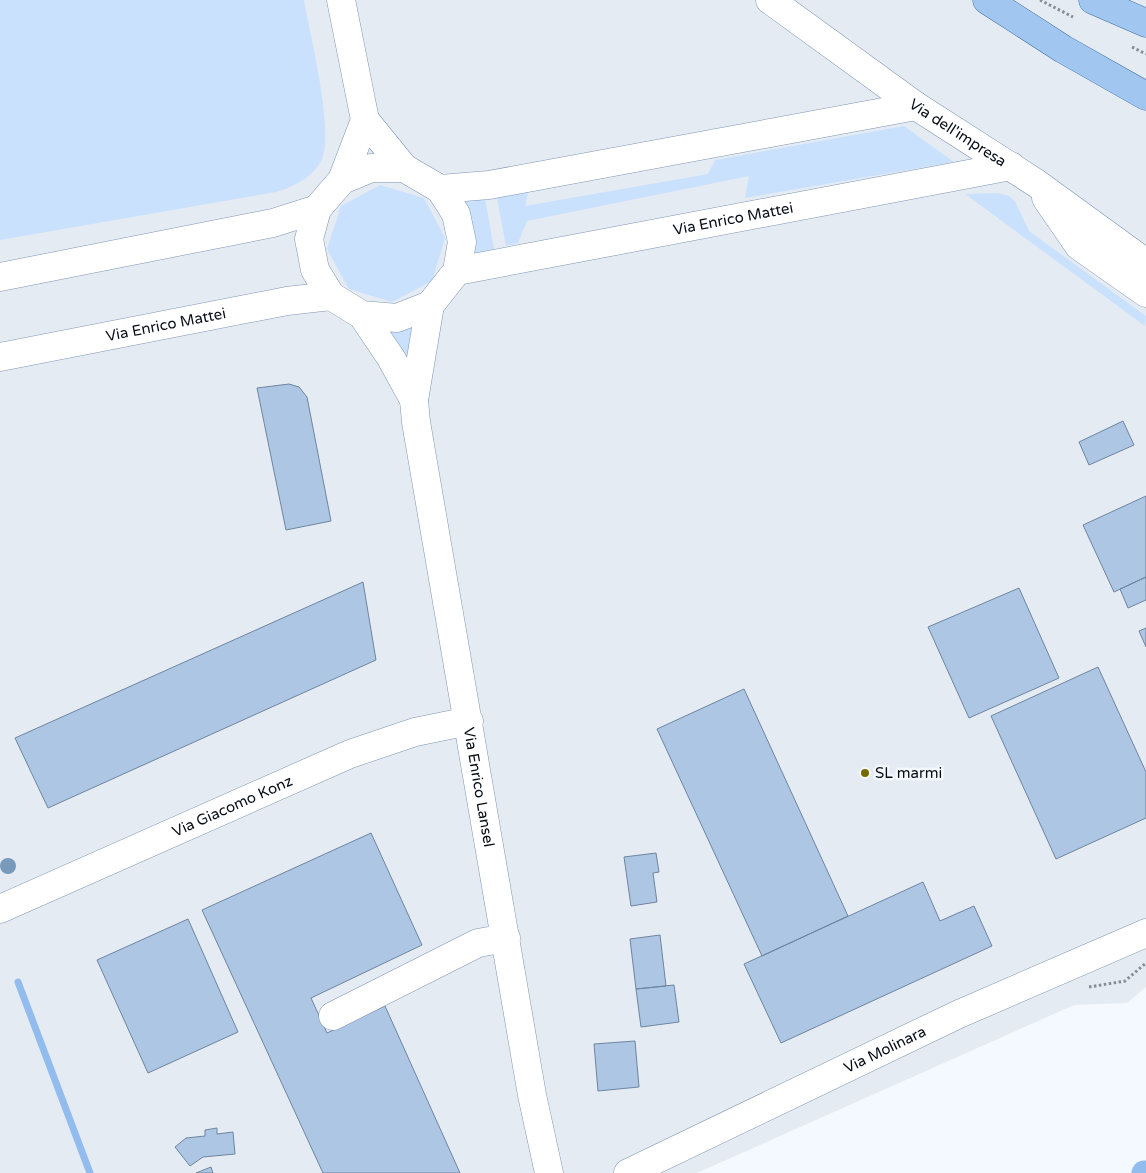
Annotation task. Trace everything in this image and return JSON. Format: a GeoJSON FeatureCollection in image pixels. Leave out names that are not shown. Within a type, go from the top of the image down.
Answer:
{"type":"FeatureCollection","features":[{"type":"Feature","properties":{"kind":"main road"},"geometry":{"type":"LineString","coordinates":[[987,0],[1063,49],[1146,96]]}},
{"type":"Feature","properties":{"kind":"main road"},"geometry":{"type":"LineString","coordinates":[[1093,0],[1146,23]]}},
{"type":"Feature","properties":{"kind":"street"},"geometry":{"type":"LineString","coordinates":[[341,0],[365,120],[404,168],[440,189],[456,214],[462,242],[457,271],[430,305],[397,318],[362,315],[331,296],[315,270],[311,247],[310,239],[317,209],[342,180],[365,120]]}},
{"type":"Feature","properties":{"kind":"street","name":"Via dell'impresa"},"geometry":{"type":"LineString","coordinates":[[770,0],[916,106],[1036,183],[1146,263]]}},
{"type":"Feature","properties":{"kind":"street"},"geometry":{"type":"LineString","coordinates":[[440,189],[489,184],[916,106]]}},
{"type":"Feature","properties":{"kind":"street","name":"Via Enrico Mattei"},"geometry":{"type":"LineString","coordinates":[[457,271],[1011,166]]}},
{"type":"Feature","properties":{"kind":"street"},"geometry":{"type":"LineString","coordinates":[[342,180],[372,168],[404,168]]}},
{"type":"Feature","properties":{"kind":"street"},"geometry":{"type":"LineString","coordinates":[[1036,183],[1079,246],[1146,293]]}},
{"type":"Feature","properties":{"kind":"street"},"geometry":{"type":"LineString","coordinates":[[0,277],[273,223],[317,209]]}},
{"type":"Feature","properties":{"kind":"street","name":"Via Enrico Mattei"},"geometry":{"type":"LineString","coordinates":[[0,357],[277,303],[331,296]]}},
{"type":"Feature","properties":{"kind":"street","name":"Via Enrico Lansel"},"geometry":{"type":"LineString","coordinates":[[430,305],[414,400],[416,422],[469,720],[532,1095],[550,1173]]}},
{"type":"Feature","properties":{"kind":"street","name":"Via Enrico Lansel"},"geometry":{"type":"LineString","coordinates":[[362,315],[391,358],[414,400]]}},
{"type":"Feature","properties":{"kind":"street","name":"Via Giacomo Konz"},"geometry":{"type":"LineString","coordinates":[[0,909],[350,754],[415,732],[469,720]]}},
{"type":"Feature","properties":{"kind":"street","name":"Via Molinara"},"geometry":{"type":"LineString","coordinates":[[628,1173],[959,1014],[1146,933]]}},
{"type":"Feature","properties":{"kind":"street"},"geometry":{"type":"LineString","coordinates":[[333,1016],[478,943],[506,938]]}},
{"type":"Feature","properties":{"kind":"shaded area"},"geometry":{"type":"Polygon","coordinates":[[[0,0],[1146,0],[1146,987],[1127,1003],[1074,1005],[697,1173],[0,1173],[0,0]]]}},
{"type":"Feature","properties":{"kind":"shaded area"},"geometry":{"type":"Polygon","coordinates":[[[0,0],[304,0],[323,105],[325,145],[322,159],[308,176],[276,192],[0,240],[0,0]]]}},
{"type":"Feature","properties":{"kind":"shaded area"},"geometry":{"type":"Polygon","coordinates":[[[904,126],[954,162],[745,198],[749,176],[527,221],[518,243],[506,246],[496,193],[529,188],[525,206],[708,174],[715,160],[904,126]]]}},
{"type":"Feature","properties":{"kind":"shaded area"},"geometry":{"type":"Polygon","coordinates":[[[380,185],[424,198],[445,238],[432,281],[392,302],[349,289],[327,249],[341,206],[380,185]]]}},
{"type":"Feature","properties":{"kind":"shaded area"},"geometry":{"type":"Polygon","coordinates":[[[998,193],[1009,196],[1015,201],[1029,231],[1146,316],[1145,326],[965,194],[998,193]]]}},
{"type":"Feature","properties":{"kind":"shaded area"},"geometry":{"type":"Polygon","coordinates":[[[485,198],[494,249],[470,254],[456,203],[485,198]]]}},
{"type":"Feature","properties":{"kind":"shaded area"},"geometry":{"type":"Polygon","coordinates":[[[382,326],[400,331],[414,326],[406,366],[382,326]]]}},
{"type":"Feature","properties":{"kind":"building"},"geometry":{"type":"Polygon","coordinates":[[[289,384],[299,387],[307,397],[331,521],[286,530],[257,388],[289,384]]]}},
{"type":"Feature","properties":{"kind":"building"},"geometry":{"type":"Polygon","coordinates":[[[1123,421],[1134,445],[1089,465],[1079,442],[1123,421]]]}},
{"type":"Feature","properties":{"kind":"building"},"geometry":{"type":"Polygon","coordinates":[[[1146,496],[1146,577],[1114,592],[1083,525],[1146,496]]]}},
{"type":"Feature","properties":{"kind":"building"},"geometry":{"type":"Polygon","coordinates":[[[1146,577],[1146,600],[1128,608],[1120,589],[1146,577]]]}},
{"type":"Feature","properties":{"kind":"building"},"geometry":{"type":"Polygon","coordinates":[[[363,582],[376,660],[48,808],[15,738],[363,582]]]}},
{"type":"Feature","properties":{"kind":"building"},"geometry":{"type":"Polygon","coordinates":[[[1019,588],[1059,678],[969,718],[928,627],[1019,588]]]}},
{"type":"Feature","properties":{"kind":"building"},"geometry":{"type":"Polygon","coordinates":[[[1146,628],[1146,647],[1139,631],[1146,628]]]}},
{"type":"Feature","properties":{"kind":"building"},"geometry":{"type":"Polygon","coordinates":[[[1098,667],[1146,772],[1146,818],[1056,859],[991,716],[1098,667]]]}},
{"type":"Feature","properties":{"kind":"building"},"geometry":{"type":"Polygon","coordinates":[[[744,689],[848,916],[762,956],[657,729],[744,689]]]}},
{"type":"Feature","properties":{"kind":"building"},"geometry":{"type":"Polygon","coordinates":[[[371,833],[422,945],[311,998],[327,1033],[385,1006],[460,1173],[323,1173],[202,910],[371,833]]]}},
{"type":"Feature","properties":{"kind":"building"},"geometry":{"type":"Polygon","coordinates":[[[656,853],[659,872],[653,873],[657,902],[631,906],[624,857],[656,853]]]}},
{"type":"Feature","properties":{"kind":"building"},"geometry":{"type":"Polygon","coordinates":[[[923,882],[940,921],[974,906],[992,946],[781,1043],[744,964],[923,882]]]}},
{"type":"Feature","properties":{"kind":"building"},"geometry":{"type":"Polygon","coordinates":[[[188,919],[238,1032],[148,1073],[97,960],[188,919]]]}},
{"type":"Feature","properties":{"kind":"building"},"geometry":{"type":"Polygon","coordinates":[[[660,935],[666,986],[636,989],[630,939],[660,935]]]}},
{"type":"Feature","properties":{"kind":"building"},"geometry":{"type":"Polygon","coordinates":[[[674,985],[679,1022],[641,1027],[636,989],[674,985]]]}},
{"type":"Feature","properties":{"kind":"building"},"geometry":{"type":"Polygon","coordinates":[[[635,1041],[639,1087],[598,1091],[594,1044],[635,1041]]]}},
{"type":"Feature","properties":{"kind":"building"},"geometry":{"type":"Polygon","coordinates":[[[217,1128],[217,1134],[233,1132],[235,1154],[203,1157],[190,1166],[175,1147],[186,1138],[205,1136],[205,1130],[217,1128]]]}},
{"type":"Feature","properties":{"kind":"building"},"geometry":{"type":"Polygon","coordinates":[[[211,1167],[213,1173],[196,1173],[211,1167]]]}},
{"type":"Feature","properties":{"kind":"waterway"},"geometry":{"type":"LineString","coordinates":[[18,982],[90,1173]]}},
{"type":"Feature","properties":{"kind":"place","name":"SL marmi"},"geometry":{"type":"Point","coordinates":[865,773]}}]}
